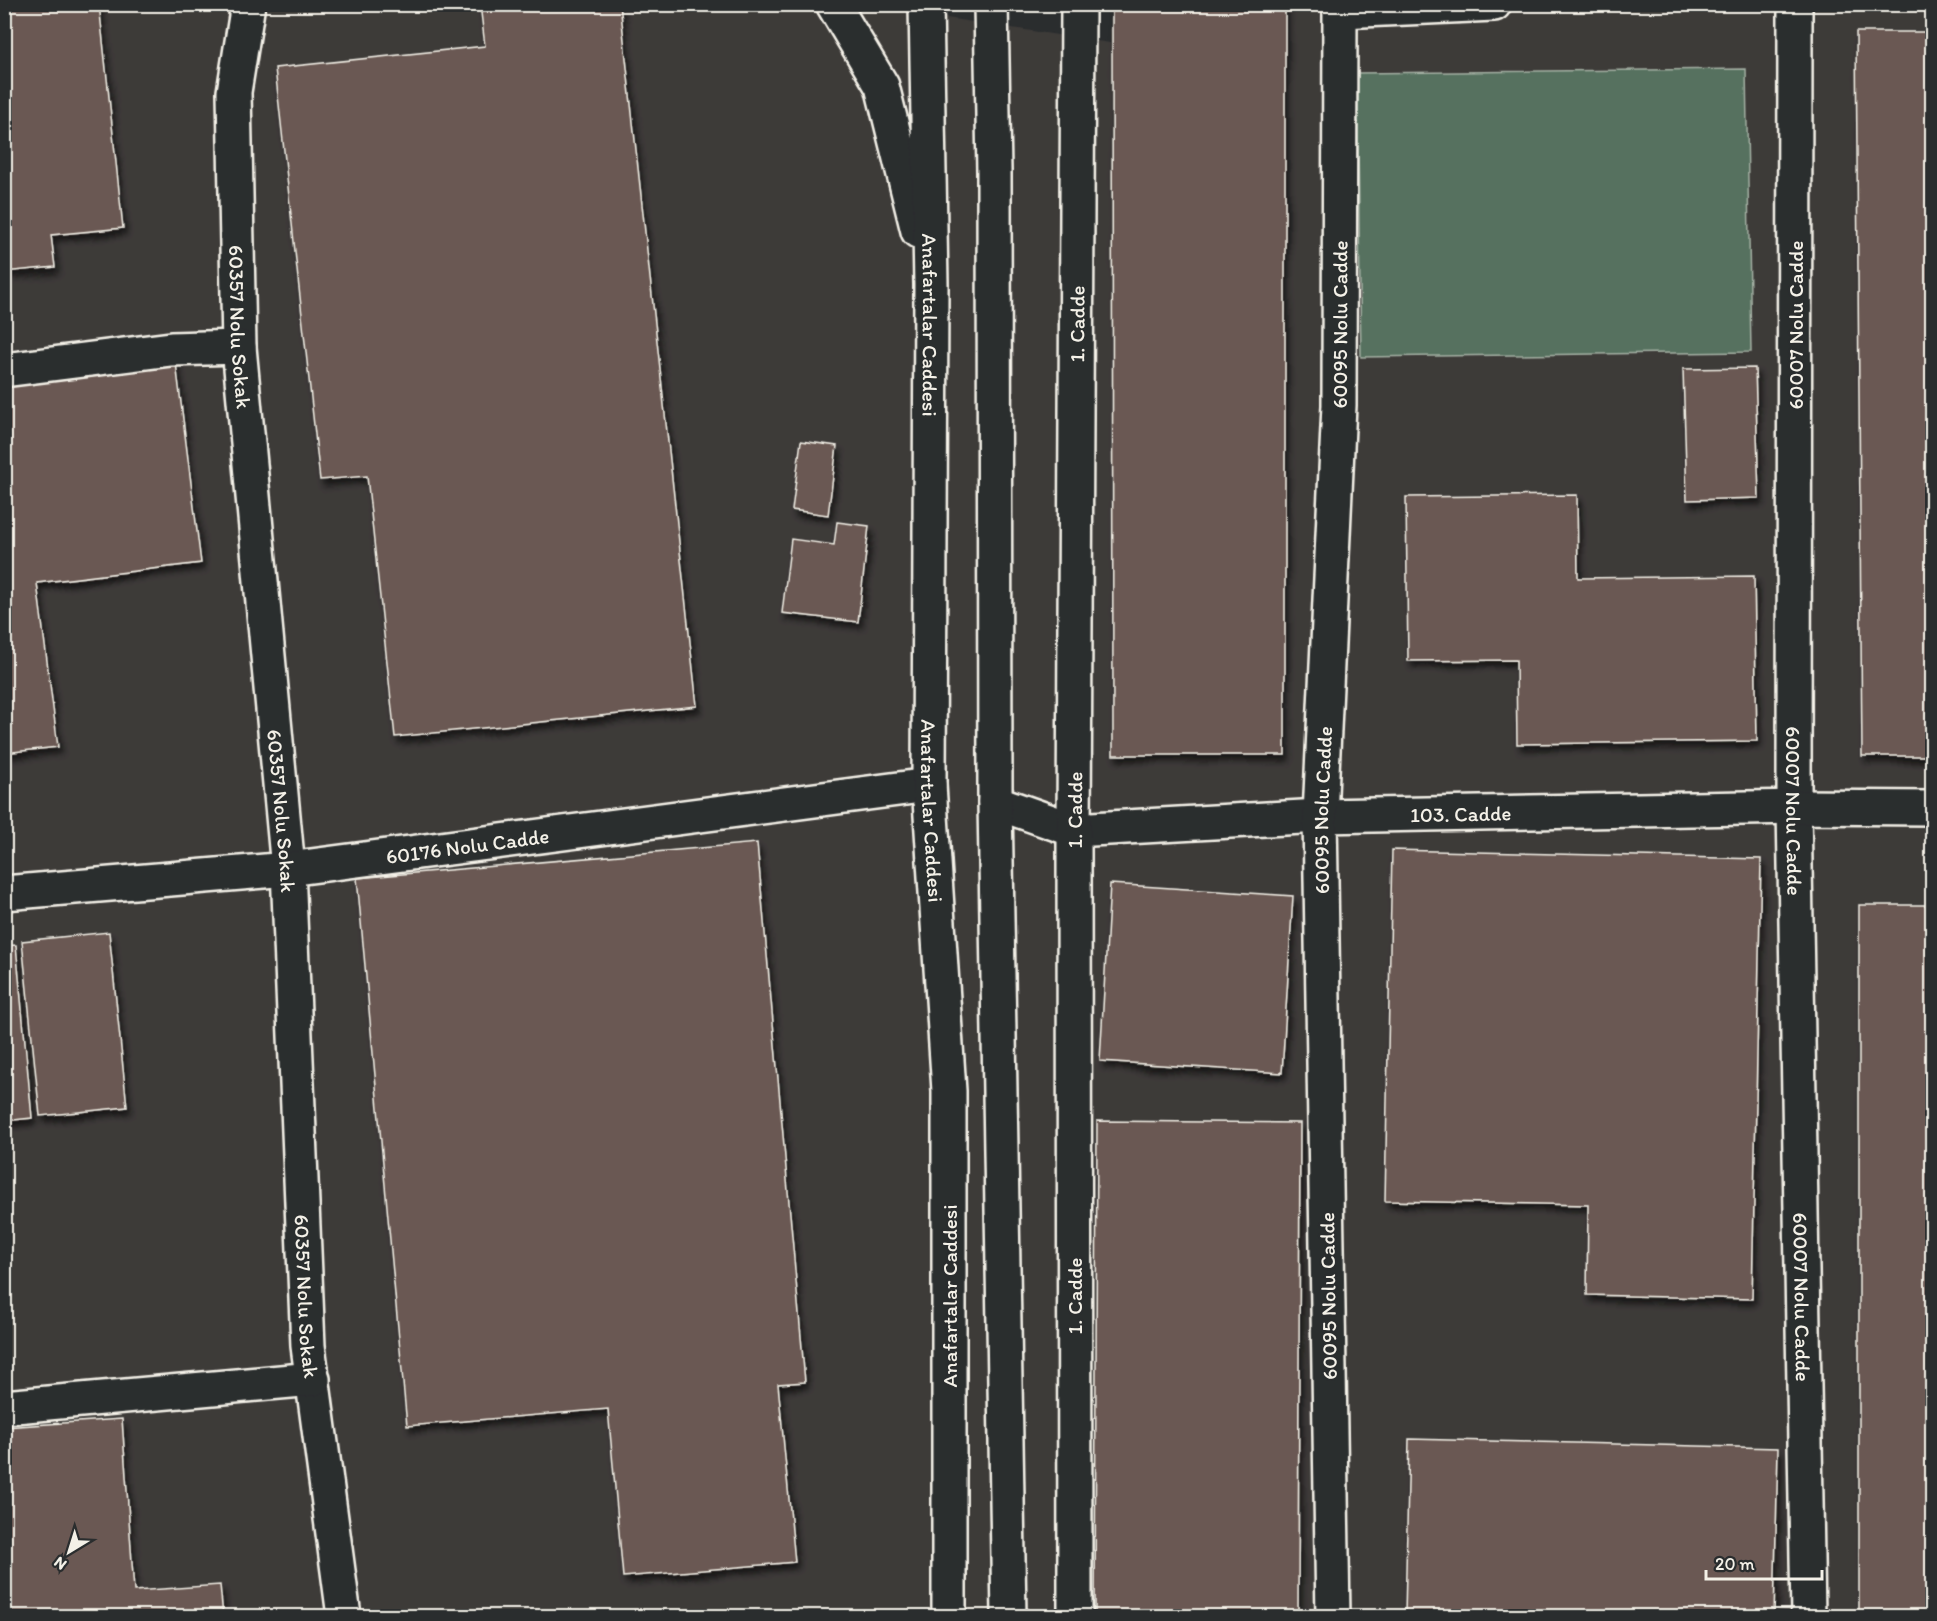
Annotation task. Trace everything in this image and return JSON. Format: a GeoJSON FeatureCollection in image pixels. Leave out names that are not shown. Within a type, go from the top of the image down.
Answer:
{"type":"FeatureCollection","features":[{"type":"Feature","properties":{"kind":"street","name":"60357 Nolu Sokak"},"geometry":{"type":"LineString","coordinates":[[248,4],[234,92],[239,347],[288,869],[308,1334],[344,1617]]}},
{"type":"Feature","properties":{"kind":"street"},"geometry":{"type":"LineString","coordinates":[[833,4],[882,86],[931,285]]}},
{"type":"Feature","properties":{"kind":"street","name":"Anafartalar Caddesi"},"geometry":{"type":"LineString","coordinates":[[926,4],[931,285],[929,785],[949,1091],[949,1617]]}},
{"type":"Feature","properties":{"kind":"street"},"geometry":{"type":"LineString","coordinates":[[991,4],[994,172],[995,802],[1009,1617]]}},
{"type":"Feature","properties":{"kind":"street","name":"1. Cadde"},"geometry":{"type":"LineString","coordinates":[[1075,1617],[1074,830],[1078,4]]}},
{"type":"Feature","properties":{"kind":"street"},"geometry":{"type":"LineString","coordinates":[[1340,8],[1494,4]]}},
{"type":"Feature","properties":{"kind":"street","name":"60007 Nolu Cadde"},"geometry":{"type":"LineString","coordinates":[[1795,4],[1794,807],[1808,1617]]}},
{"type":"Feature","properties":{"kind":"street","name":"60095 Nolu Cadde"},"geometry":{"type":"LineString","coordinates":[[1333,1617],[1320,816],[1339,405],[1340,8]]}},
{"type":"Feature","properties":{"kind":"street"},"geometry":{"type":"LineString","coordinates":[[4,370],[171,349],[239,347]]}},
{"type":"Feature","properties":{"kind":"street","name":"60176 Nolu Cadde"},"geometry":{"type":"LineString","coordinates":[[4,893],[288,869],[929,785]]}},
{"type":"Feature","properties":{"kind":"street","name":"103. Cadde"},"geometry":{"type":"LineString","coordinates":[[995,802],[1074,830],[1320,816],[1794,807],[1932,808]]}},
{"type":"Feature","properties":{"kind":"street"},"geometry":{"type":"LineString","coordinates":[[4,1407],[313,1379]]}},
{"type":"Feature","properties":{"kind":"shaded area"},"geometry":{"type":"Polygon","coordinates":[[[855,4],[1110,43],[1110,4],[1932,5],[1932,1616],[5,1616],[5,5],[855,4]]]}},
{"type":"Feature","properties":{"kind":"green space"},"geometry":{"type":"Polygon","coordinates":[[[1746,69],[1751,352],[1361,357],[1357,73],[1746,69]]]}},
{"type":"Feature","properties":{"kind":"building"},"geometry":{"type":"Polygon","coordinates":[[[4,4],[99,4],[123,228],[51,235],[55,267],[4,272],[4,4]]]}},
{"type":"Feature","properties":{"kind":"building"},"geometry":{"type":"Polygon","coordinates":[[[480,4],[620,4],[697,706],[395,737],[367,476],[320,480],[275,68],[485,46],[480,4]]]}},
{"type":"Feature","properties":{"kind":"building"},"geometry":{"type":"Polygon","coordinates":[[[1112,4],[1285,4],[1285,755],[1113,755],[1112,4]]]}},
{"type":"Feature","properties":{"kind":"building"},"geometry":{"type":"Polygon","coordinates":[[[1856,32],[1932,32],[1932,756],[1862,756],[1856,32]]]}},
{"type":"Feature","properties":{"kind":"building"},"geometry":{"type":"Polygon","coordinates":[[[175,355],[201,563],[37,583],[58,747],[4,753],[4,377],[175,355]]]}},
{"type":"Feature","properties":{"kind":"building"},"geometry":{"type":"Polygon","coordinates":[[[1755,368],[1759,498],[1687,500],[1683,369],[1755,368]]]}},
{"type":"Feature","properties":{"kind":"building"},"geometry":{"type":"Polygon","coordinates":[[[801,441],[837,446],[828,515],[792,510],[801,441]]]}},
{"type":"Feature","properties":{"kind":"building"},"geometry":{"type":"Polygon","coordinates":[[[1577,495],[1578,578],[1754,576],[1757,741],[1517,744],[1516,660],[1408,661],[1406,497],[1577,495]]]}},
{"type":"Feature","properties":{"kind":"building"},"geometry":{"type":"Polygon","coordinates":[[[837,522],[869,526],[858,622],[782,613],[791,539],[834,545],[837,522]]]}},
{"type":"Feature","properties":{"kind":"building"},"geometry":{"type":"Polygon","coordinates":[[[757,843],[805,1382],[778,1384],[795,1562],[623,1577],[608,1409],[407,1426],[357,878],[757,843]]]}},
{"type":"Feature","properties":{"kind":"building"},"geometry":{"type":"Polygon","coordinates":[[[1392,850],[1761,859],[1752,1299],[1587,1295],[1588,1205],[1385,1201],[1392,850]]]}},
{"type":"Feature","properties":{"kind":"building"},"geometry":{"type":"Polygon","coordinates":[[[1110,884],[1293,896],[1282,1073],[1100,1061],[1110,884]]]}},
{"type":"Feature","properties":{"kind":"building"},"geometry":{"type":"Polygon","coordinates":[[[1859,905],[1932,905],[1932,1616],[1859,1616],[1859,905]]]}},
{"type":"Feature","properties":{"kind":"building"},"geometry":{"type":"Polygon","coordinates":[[[109,932],[127,1107],[40,1116],[22,941],[109,932]]]}},
{"type":"Feature","properties":{"kind":"building"},"geometry":{"type":"Polygon","coordinates":[[[16,945],[32,1118],[4,1121],[4,946],[16,945]]]}},
{"type":"Feature","properties":{"kind":"building"},"geometry":{"type":"Polygon","coordinates":[[[1097,1121],[1300,1123],[1298,1616],[1095,1616],[1097,1121]]]}},
{"type":"Feature","properties":{"kind":"building"},"geometry":{"type":"Polygon","coordinates":[[[122,1419],[134,1591],[220,1585],[223,1616],[4,1616],[4,1427],[122,1419]]]}},
{"type":"Feature","properties":{"kind":"building"},"geometry":{"type":"Polygon","coordinates":[[[1409,1439],[1778,1448],[1774,1616],[1405,1616],[1409,1439]]]}},
{"type":"Feature","properties":{"kind":"building"},"geometry":{"type":"Polygon","coordinates":[[[807,1612],[807,1616],[720,1616],[807,1612]]]}}]}
